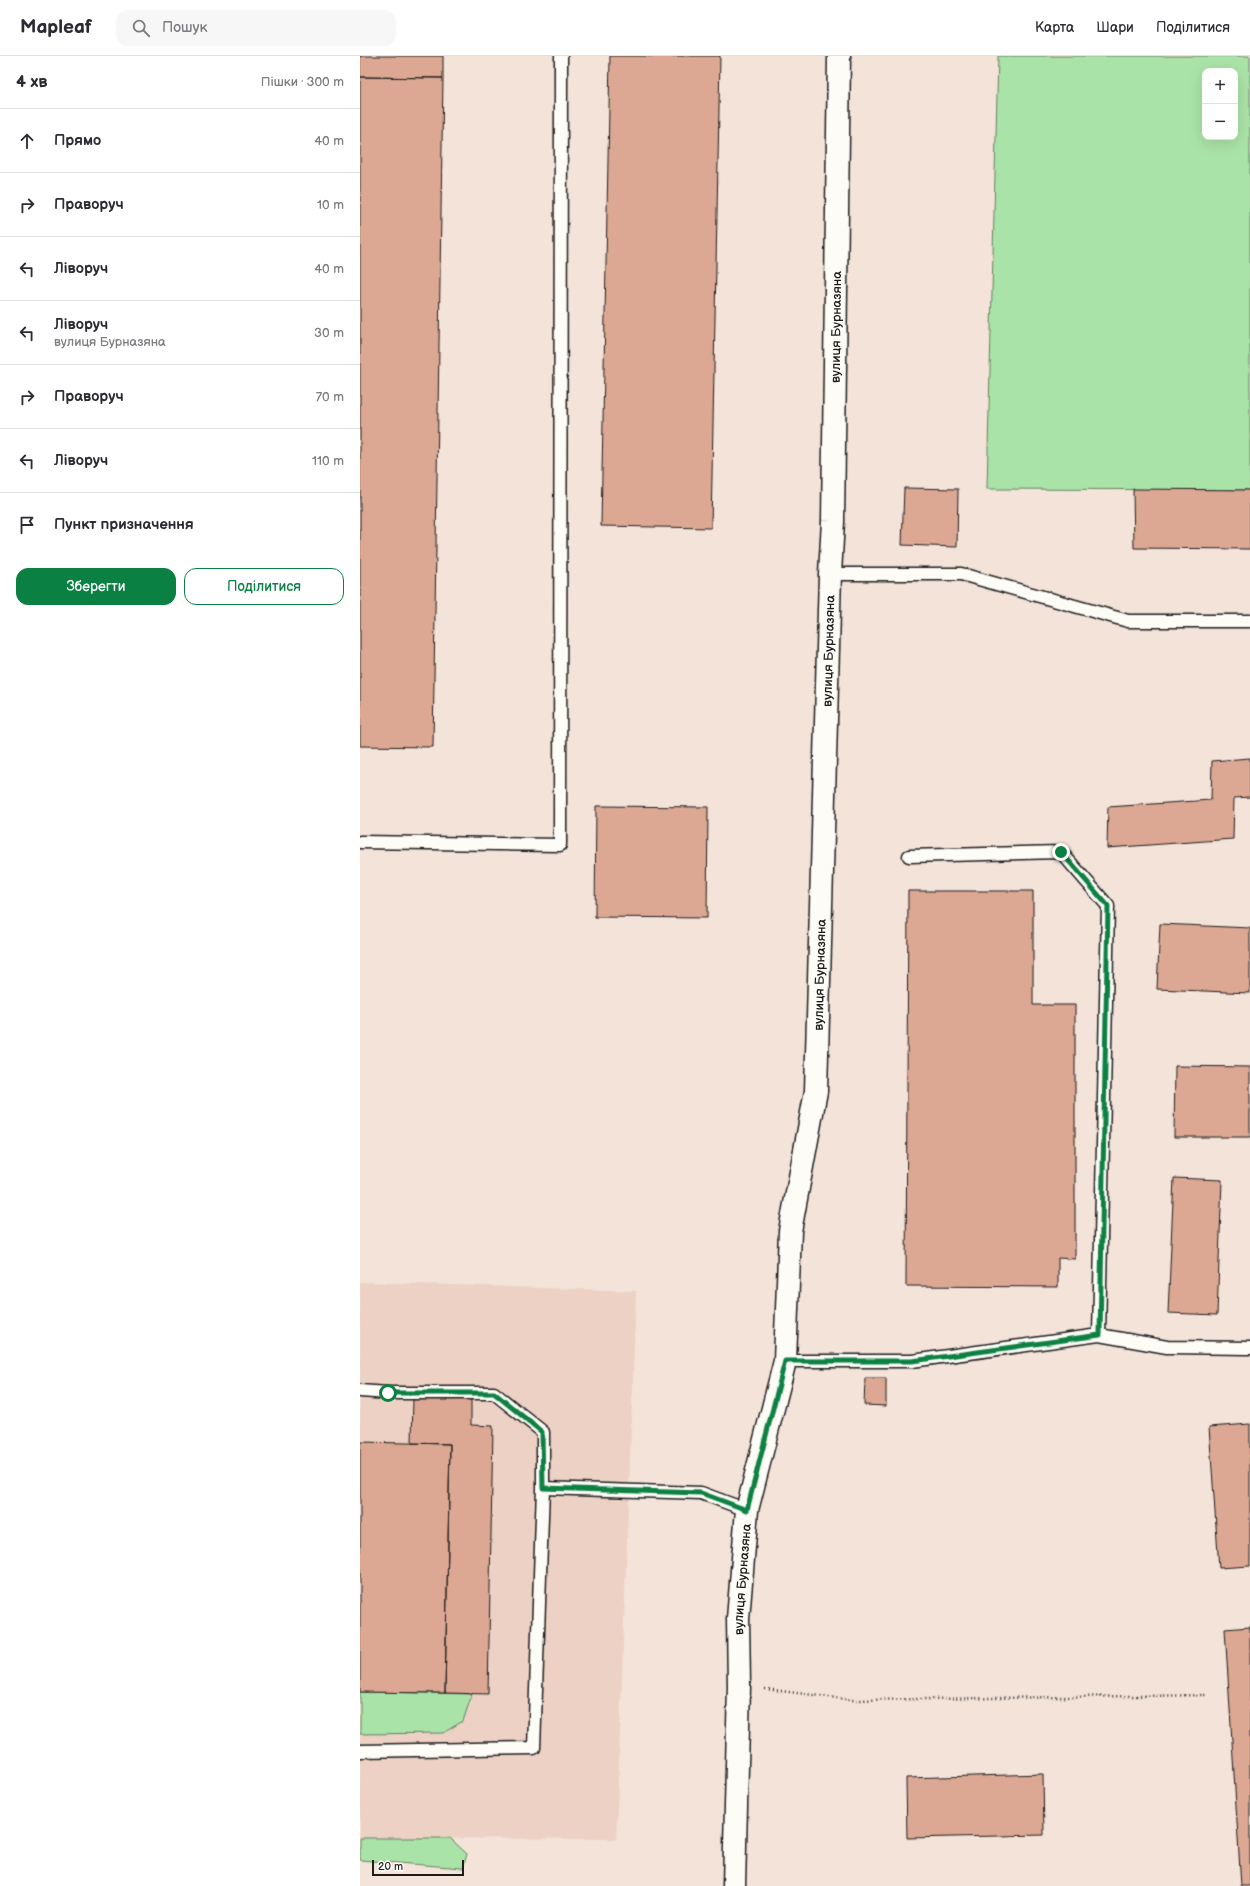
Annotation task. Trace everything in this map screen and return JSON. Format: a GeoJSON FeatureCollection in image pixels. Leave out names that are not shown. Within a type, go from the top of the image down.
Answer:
{"type":"FeatureCollection","features":[{"type":"Feature","properties":{"kind":"street","name":"вулиця Бурназяна"},"geometry":{"type":"LineString","coordinates":[[734,1886],[739,1686],[738,1619],[747,1510],[785,1361],[790,1231],[816,1091],[830,574],[833,521],[839,56]]}},
{"type":"Feature","properties":{"kind":"lane"},"geometry":{"type":"LineString","coordinates":[[360,842],[560,845],[561,56]]}},
{"type":"Feature","properties":{"kind":"lane"},"geometry":{"type":"LineString","coordinates":[[830,574],[961,574],[1128,621],[1250,621]]}},
{"type":"Feature","properties":{"kind":"lane"},"geometry":{"type":"LineString","coordinates":[[909,856],[1061,852],[1108,906],[1100,1335]]}},
{"type":"Feature","properties":{"kind":"lane"},"geometry":{"type":"LineString","coordinates":[[785,1361],[912,1361],[1100,1335],[1167,1346],[1250,1348]]}},
{"type":"Feature","properties":{"kind":"lane"},"geometry":{"type":"LineString","coordinates":[[360,1391],[388,1393],[494,1393],[542,1432],[543,1488],[534,1748],[360,1751]]}},
{"type":"Feature","properties":{"kind":"lane"},"geometry":{"type":"LineString","coordinates":[[543,1488],[701,1493],[747,1510]]}},
{"type":"Feature","properties":{"kind":"path"},"geometry":{"type":"LineString","coordinates":[[739,1686],[853,1700],[1207,1695]]}},
{"type":"Feature","properties":{"kind":"shaded area"},"geometry":{"type":"Polygon","coordinates":[[[360,1282],[636,1291],[616,1839],[360,1838],[360,1282]]]}},
{"type":"Feature","properties":{"kind":"green space"},"geometry":{"type":"Polygon","coordinates":[[[998,56],[1250,56],[1250,490],[987,489],[998,56]]]}},
{"type":"Feature","properties":{"kind":"green space"},"geometry":{"type":"Polygon","coordinates":[[[360,1692],[472,1694],[463,1721],[443,1733],[360,1734],[360,1692]]]}},
{"type":"Feature","properties":{"kind":"green space"},"geometry":{"type":"Polygon","coordinates":[[[360,1838],[450,1838],[467,1854],[463,1868],[360,1860],[360,1838]]]}},
{"type":"Feature","properties":{"kind":"building"},"geometry":{"type":"Polygon","coordinates":[[[360,56],[443,56],[443,78],[360,77],[360,56]]]}},
{"type":"Feature","properties":{"kind":"building"},"geometry":{"type":"Polygon","coordinates":[[[610,56],[720,56],[711,528],[601,526],[610,56]]]}},
{"type":"Feature","properties":{"kind":"building"},"geometry":{"type":"Polygon","coordinates":[[[360,77],[443,78],[433,747],[360,746],[360,77]]]}},
{"type":"Feature","properties":{"kind":"building"},"geometry":{"type":"Polygon","coordinates":[[[904,488],[958,489],[957,547],[902,545],[904,488]]]}},
{"type":"Feature","properties":{"kind":"building"},"geometry":{"type":"Polygon","coordinates":[[[1133,489],[1250,490],[1250,549],[1134,548],[1133,489]]]}},
{"type":"Feature","properties":{"kind":"building"},"geometry":{"type":"Polygon","coordinates":[[[1250,758],[1250,797],[1234,798],[1233,839],[1107,848],[1108,807],[1211,800],[1212,761],[1250,758]]]}},
{"type":"Feature","properties":{"kind":"building"},"geometry":{"type":"Polygon","coordinates":[[[596,806],[708,807],[707,918],[595,917],[596,806]]]}},
{"type":"Feature","properties":{"kind":"building"},"geometry":{"type":"Polygon","coordinates":[[[908,891],[1033,891],[1033,1005],[1075,1005],[1075,1259],[1058,1258],[1058,1287],[906,1286],[908,891]]]}},
{"type":"Feature","properties":{"kind":"building"},"geometry":{"type":"Polygon","coordinates":[[[1160,924],[1250,928],[1250,993],[1157,989],[1160,924]]]}},
{"type":"Feature","properties":{"kind":"building"},"geometry":{"type":"Polygon","coordinates":[[[1175,1066],[1250,1067],[1250,1137],[1174,1137],[1175,1066]]]}},
{"type":"Feature","properties":{"kind":"building"},"geometry":{"type":"Polygon","coordinates":[[[1174,1178],[1222,1180],[1217,1315],[1168,1313],[1174,1178]]]}},
{"type":"Feature","properties":{"kind":"building"},"geometry":{"type":"Polygon","coordinates":[[[865,1378],[886,1378],[886,1406],[864,1405],[865,1378]]]}},
{"type":"Feature","properties":{"kind":"building"},"geometry":{"type":"Polygon","coordinates":[[[413,1398],[471,1399],[471,1425],[493,1426],[488,1694],[445,1693],[450,1444],[412,1443],[413,1398]]]}},
{"type":"Feature","properties":{"kind":"building"},"geometry":{"type":"Polygon","coordinates":[[[1250,1424],[1250,1566],[1219,1568],[1209,1427],[1250,1424]]]}},
{"type":"Feature","properties":{"kind":"building"},"geometry":{"type":"Polygon","coordinates":[[[360,1442],[450,1444],[445,1693],[360,1692],[360,1442]]]}},
{"type":"Feature","properties":{"kind":"building"},"geometry":{"type":"Polygon","coordinates":[[[1250,1627],[1250,1886],[1241,1886],[1225,1629],[1250,1627]]]}},
{"type":"Feature","properties":{"kind":"building"},"geometry":{"type":"Polygon","coordinates":[[[1043,1774],[1044,1835],[907,1838],[906,1778],[1043,1774]]]}},
{"type":"Feature","properties":{"kind":"route"},"geometry":{"type":"LineString","coordinates":[[388,1393],[494,1393],[542,1432],[543,1488],[701,1493],[747,1510],[785,1361],[912,1361],[1100,1335],[1108,906],[1061,852]]}}]}
